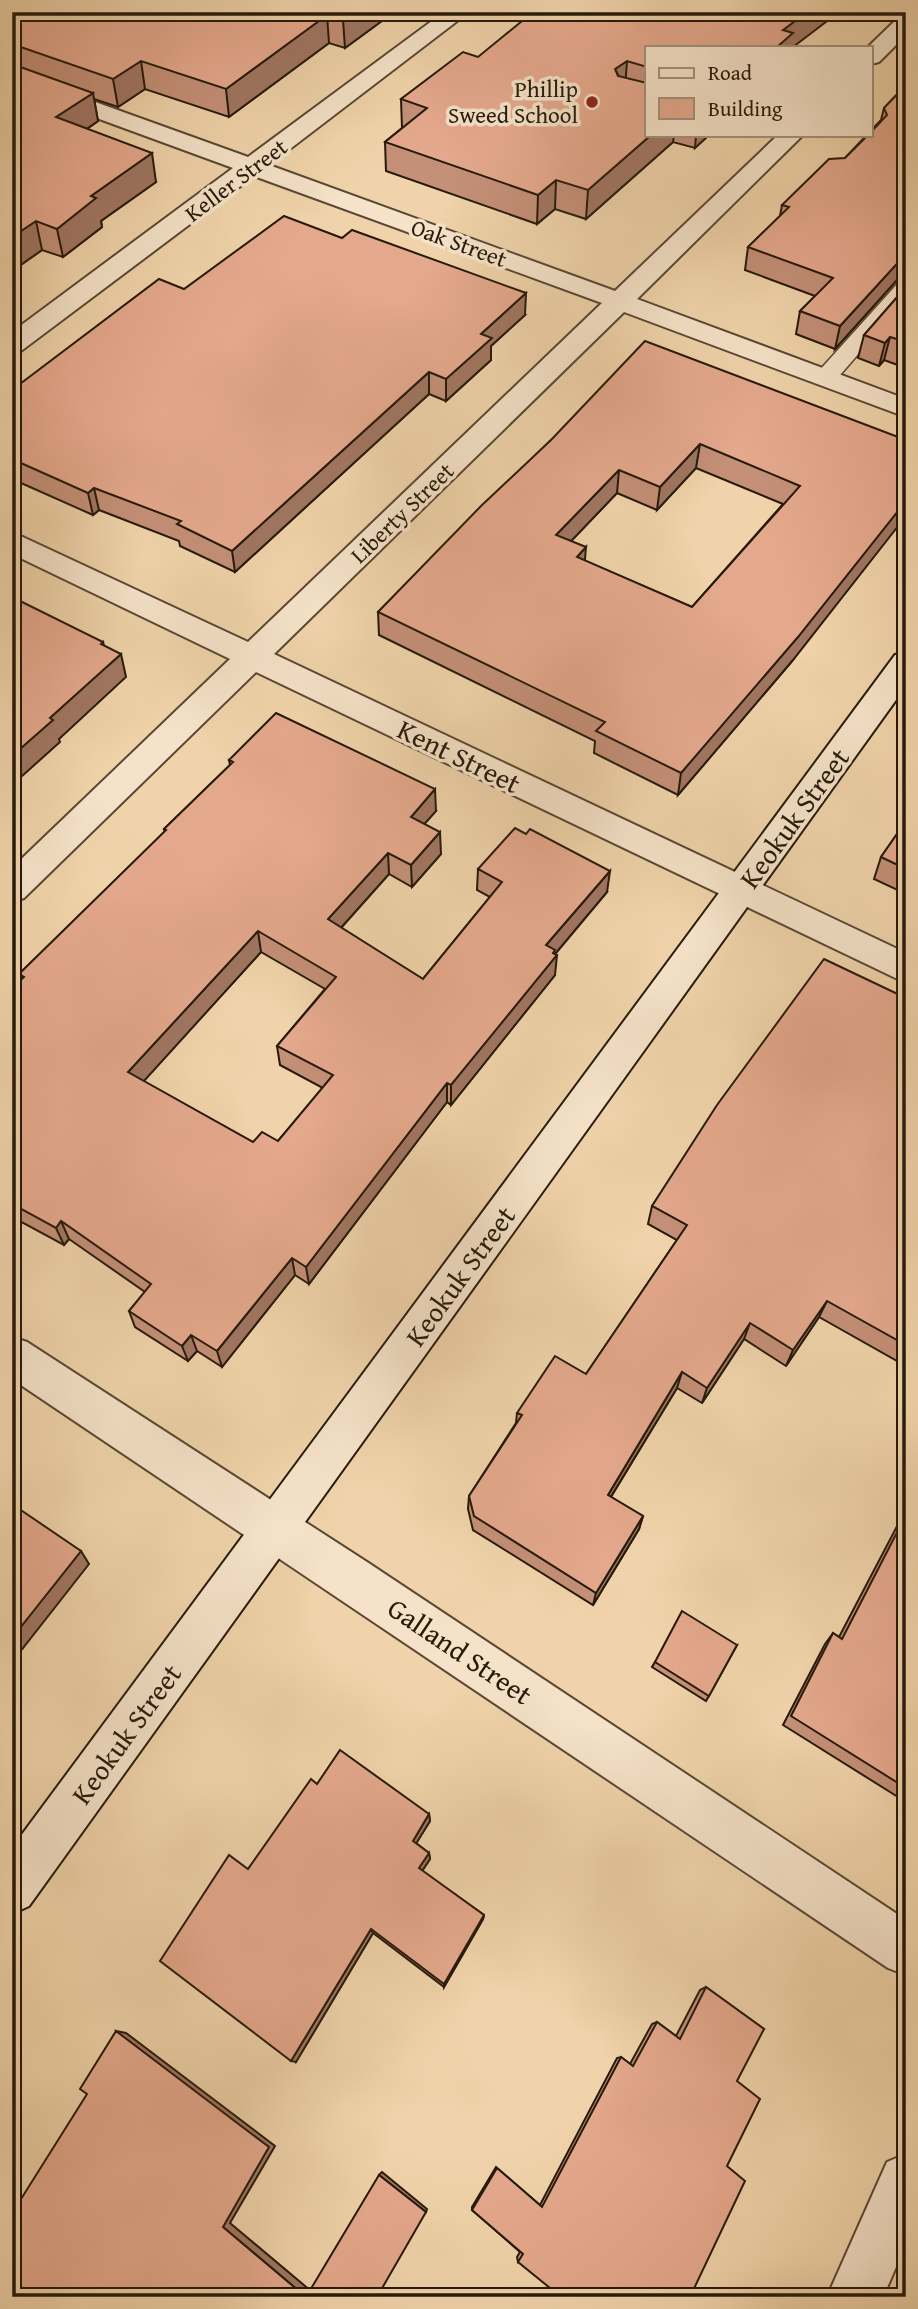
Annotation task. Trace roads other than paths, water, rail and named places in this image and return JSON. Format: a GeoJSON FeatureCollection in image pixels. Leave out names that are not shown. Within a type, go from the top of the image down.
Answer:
{"type":"FeatureCollection","features":[{"type":"Feature","properties":{"kind":"street","name":"Keller Street"},"geometry":{"type":"LineString","coordinates":[[12,345],[252,169],[458,12]]}},
{"type":"Feature","properties":{"kind":"street"},"geometry":{"type":"LineString","coordinates":[[872,56],[906,23]]}},
{"type":"Feature","properties":{"kind":"street","name":"Oak Street"},"geometry":{"type":"LineString","coordinates":[[12,79],[252,169],[620,300],[906,409]]}},
{"type":"Feature","properties":{"kind":"street","name":"Liberty Street"},"geometry":{"type":"LineString","coordinates":[[12,889],[790,136]]}},
{"type":"Feature","properties":{"kind":"street","name":"Kent Street"},"geometry":{"type":"LineString","coordinates":[[12,542],[906,969]]}},
{"type":"Feature","properties":{"kind":"street","name":"Keokuk Street"},"geometry":{"type":"LineString","coordinates":[[12,1889],[906,663]]}},
{"type":"Feature","properties":{"kind":"street","name":"Galland Street"},"geometry":{"type":"LineString","coordinates":[[12,1356],[276,1528],[906,1950]]}},
{"type":"Feature","properties":{"kind":"street"},"geometry":{"type":"LineString","coordinates":[[855,2297],[906,2181]]}},
{"type":"Feature","properties":{"kind":"lane"},"geometry":{"type":"LineString","coordinates":[[826,377],[906,286]]}},
{"type":"Feature","properties":{"kind":"place","name":"Phillip Sweed School"},"geometry":{"type":"Point","coordinates":[592,102]}}]}
